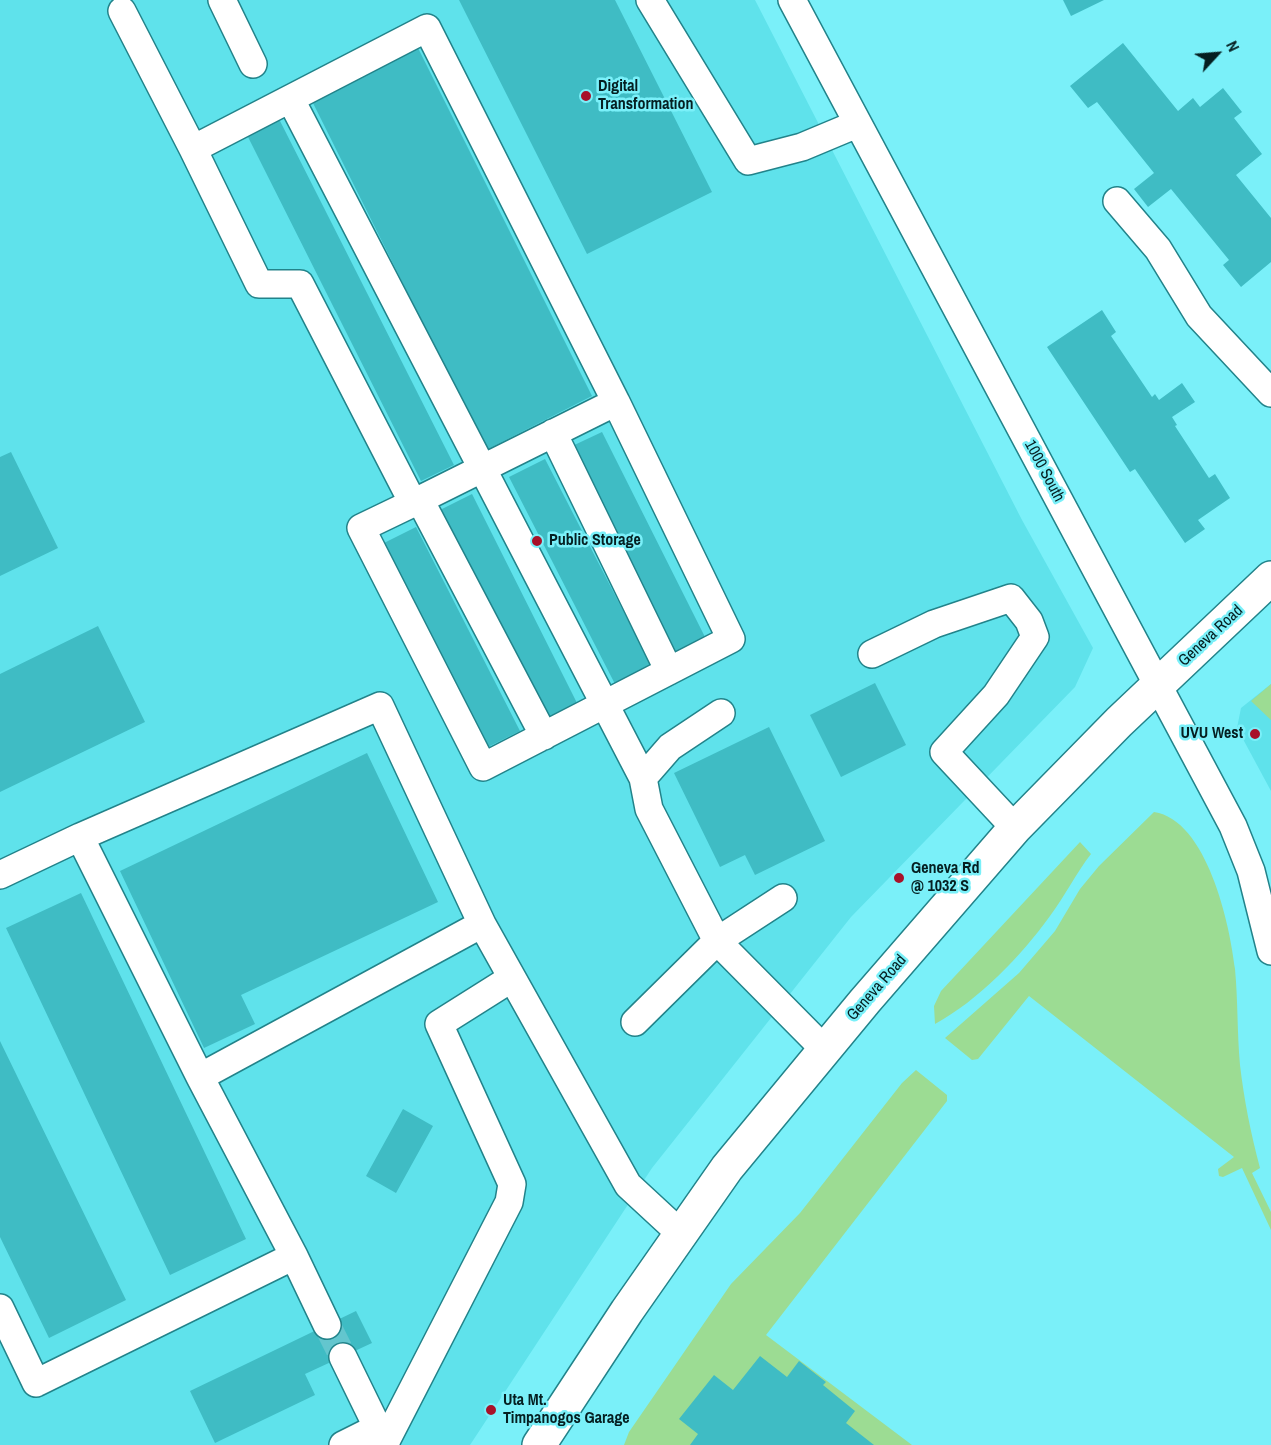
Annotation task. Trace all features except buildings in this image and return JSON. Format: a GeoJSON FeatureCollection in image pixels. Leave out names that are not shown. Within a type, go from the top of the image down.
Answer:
{"type":"FeatureCollection","features":[{"type":"Feature","properties":{"kind":"main road","name":"Geneva Road"},"geometry":{"type":"LineString","coordinates":[[539,1445],[627,1311],[727,1168],[825,1050],[1015,828],[1271,578]]}},
{"type":"Feature","properties":{"kind":"street"},"geometry":{"type":"LineString","coordinates":[[222,0],[253,64]]}},
{"type":"Feature","properties":{"kind":"street"},"geometry":{"type":"LineString","coordinates":[[650,0],[748,161],[802,147],[857,123]]}},
{"type":"Feature","properties":{"kind":"street","name":"1000 South"},"geometry":{"type":"LineString","coordinates":[[799,2],[857,123],[1233,826],[1251,871],[1271,951]]}},
{"type":"Feature","properties":{"kind":"street"},"geometry":{"type":"LineString","coordinates":[[122,11],[259,284],[300,284],[544,736]]}},
{"type":"Feature","properties":{"kind":"street"},"geometry":{"type":"LineString","coordinates":[[193,149],[427,28],[616,402],[731,639],[483,767],[361,528],[616,402]]}},
{"type":"Feature","properties":{"kind":"street"},"geometry":{"type":"LineString","coordinates":[[291,100],[643,778],[650,809],[717,941],[825,1050]]}},
{"type":"Feature","properties":{"kind":"street"},"geometry":{"type":"LineString","coordinates":[[1118,201],[1158,249],[1199,316],[1271,393]]}},
{"type":"Feature","properties":{"kind":"street"},"geometry":{"type":"LineString","coordinates":[[553,433],[669,671]]}},
{"type":"Feature","properties":{"kind":"street"},"geometry":{"type":"LineString","coordinates":[[872,654],[934,624],[1011,598],[1029,621],[1035,638],[996,695],[944,752],[1015,828]]}},
{"type":"Feature","properties":{"kind":"street"},"geometry":{"type":"LineString","coordinates":[[0,875],[80,837],[380,706],[482,924],[628,1185],[681,1234]]}},
{"type":"Feature","properties":{"kind":"street"},"geometry":{"type":"LineString","coordinates":[[643,778],[670,747],[721,713]]}},
{"type":"Feature","properties":{"kind":"street"},"geometry":{"type":"LineString","coordinates":[[80,837],[327,1325]]}},
{"type":"Feature","properties":{"kind":"street"},"geometry":{"type":"LineString","coordinates":[[635,1022],[717,941],[783,898]]}},
{"type":"Feature","properties":{"kind":"street"},"geometry":{"type":"LineString","coordinates":[[200,1077],[482,924]]}},
{"type":"Feature","properties":{"kind":"street"},"geometry":{"type":"LineString","coordinates":[[382,1439],[509,1202],[512,1184],[439,1024],[512,978]]}},
{"type":"Feature","properties":{"kind":"street"},"geometry":{"type":"LineString","coordinates":[[0,1308],[36,1383],[294,1256]]}},
{"type":"Feature","properties":{"kind":"street"},"geometry":{"type":"LineString","coordinates":[[343,1357],[382,1439]]}},
{"type":"Feature","properties":{"kind":"street"},"geometry":{"type":"LineString","coordinates":[[343,1445],[382,1439]]}},
{"type":"Feature","properties":{"kind":"shaded area"},"geometry":{"type":"Polygon","coordinates":[[[0,0],[755,0],[1022,520],[1093,648],[1075,687],[851,917],[652,1168],[470,1445],[0,1445],[0,0]]]}},
{"type":"Feature","properties":{"kind":"shaded area","name":"UVU West"},"geometry":{"type":"Polygon","coordinates":[[[1271,684],[1271,791],[1237,728],[1241,708],[1271,684]]]}},
{"type":"Feature","properties":{"kind":"green space"},"geometry":{"type":"Polygon","coordinates":[[[1271,684],[1271,720],[1251,701],[1271,684]]]}},
{"type":"Feature","properties":{"kind":"green space"},"geometry":{"type":"Polygon","coordinates":[[[1154,812],[1172,819],[1188,834],[1202,853],[1228,927],[1235,969],[1242,1078],[1260,1168],[1252,1173],[1271,1212],[1271,1230],[1242,1168],[1223,1177],[1219,1176],[1218,1169],[1234,1157],[1029,996],[978,1059],[972,1060],[945,1038],[1019,973],[1055,931],[1080,889],[1099,866],[1154,812]]]}},
{"type":"Feature","properties":{"kind":"green space"},"geometry":{"type":"Polygon","coordinates":[[[1080,842],[1091,854],[1039,931],[983,990],[935,1024],[934,1006],[941,991],[1080,842]]]}},
{"type":"Feature","properties":{"kind":"green space"},"geometry":{"type":"Polygon","coordinates":[[[916,1070],[947,1095],[947,1101],[766,1335],[912,1445],[624,1445],[629,1432],[731,1284],[800,1213],[902,1083],[916,1070]]]}},
{"type":"Feature","properties":{"kind":"tunnel"},"geometry":{"type":"LineString","coordinates":[[327,1325],[343,1357]]}},
{"type":"Feature","properties":{"kind":"place","name":"Digital Transformation"},"geometry":{"type":"Point","coordinates":[586,96]}},
{"type":"Feature","properties":{"kind":"place","name":"Public Storage"},"geometry":{"type":"Point","coordinates":[537,541]}},
{"type":"Feature","properties":{"kind":"place","name":"UVU West"},"geometry":{"type":"Point","coordinates":[1255,734]}},
{"type":"Feature","properties":{"kind":"place","name":"Geneva Rd @ 1032 S"},"geometry":{"type":"Point","coordinates":[899,878]}},
{"type":"Feature","properties":{"kind":"place","name":"Uta Mt. Timpanogos Garage"},"geometry":{"type":"Point","coordinates":[491,1410]}}]}
